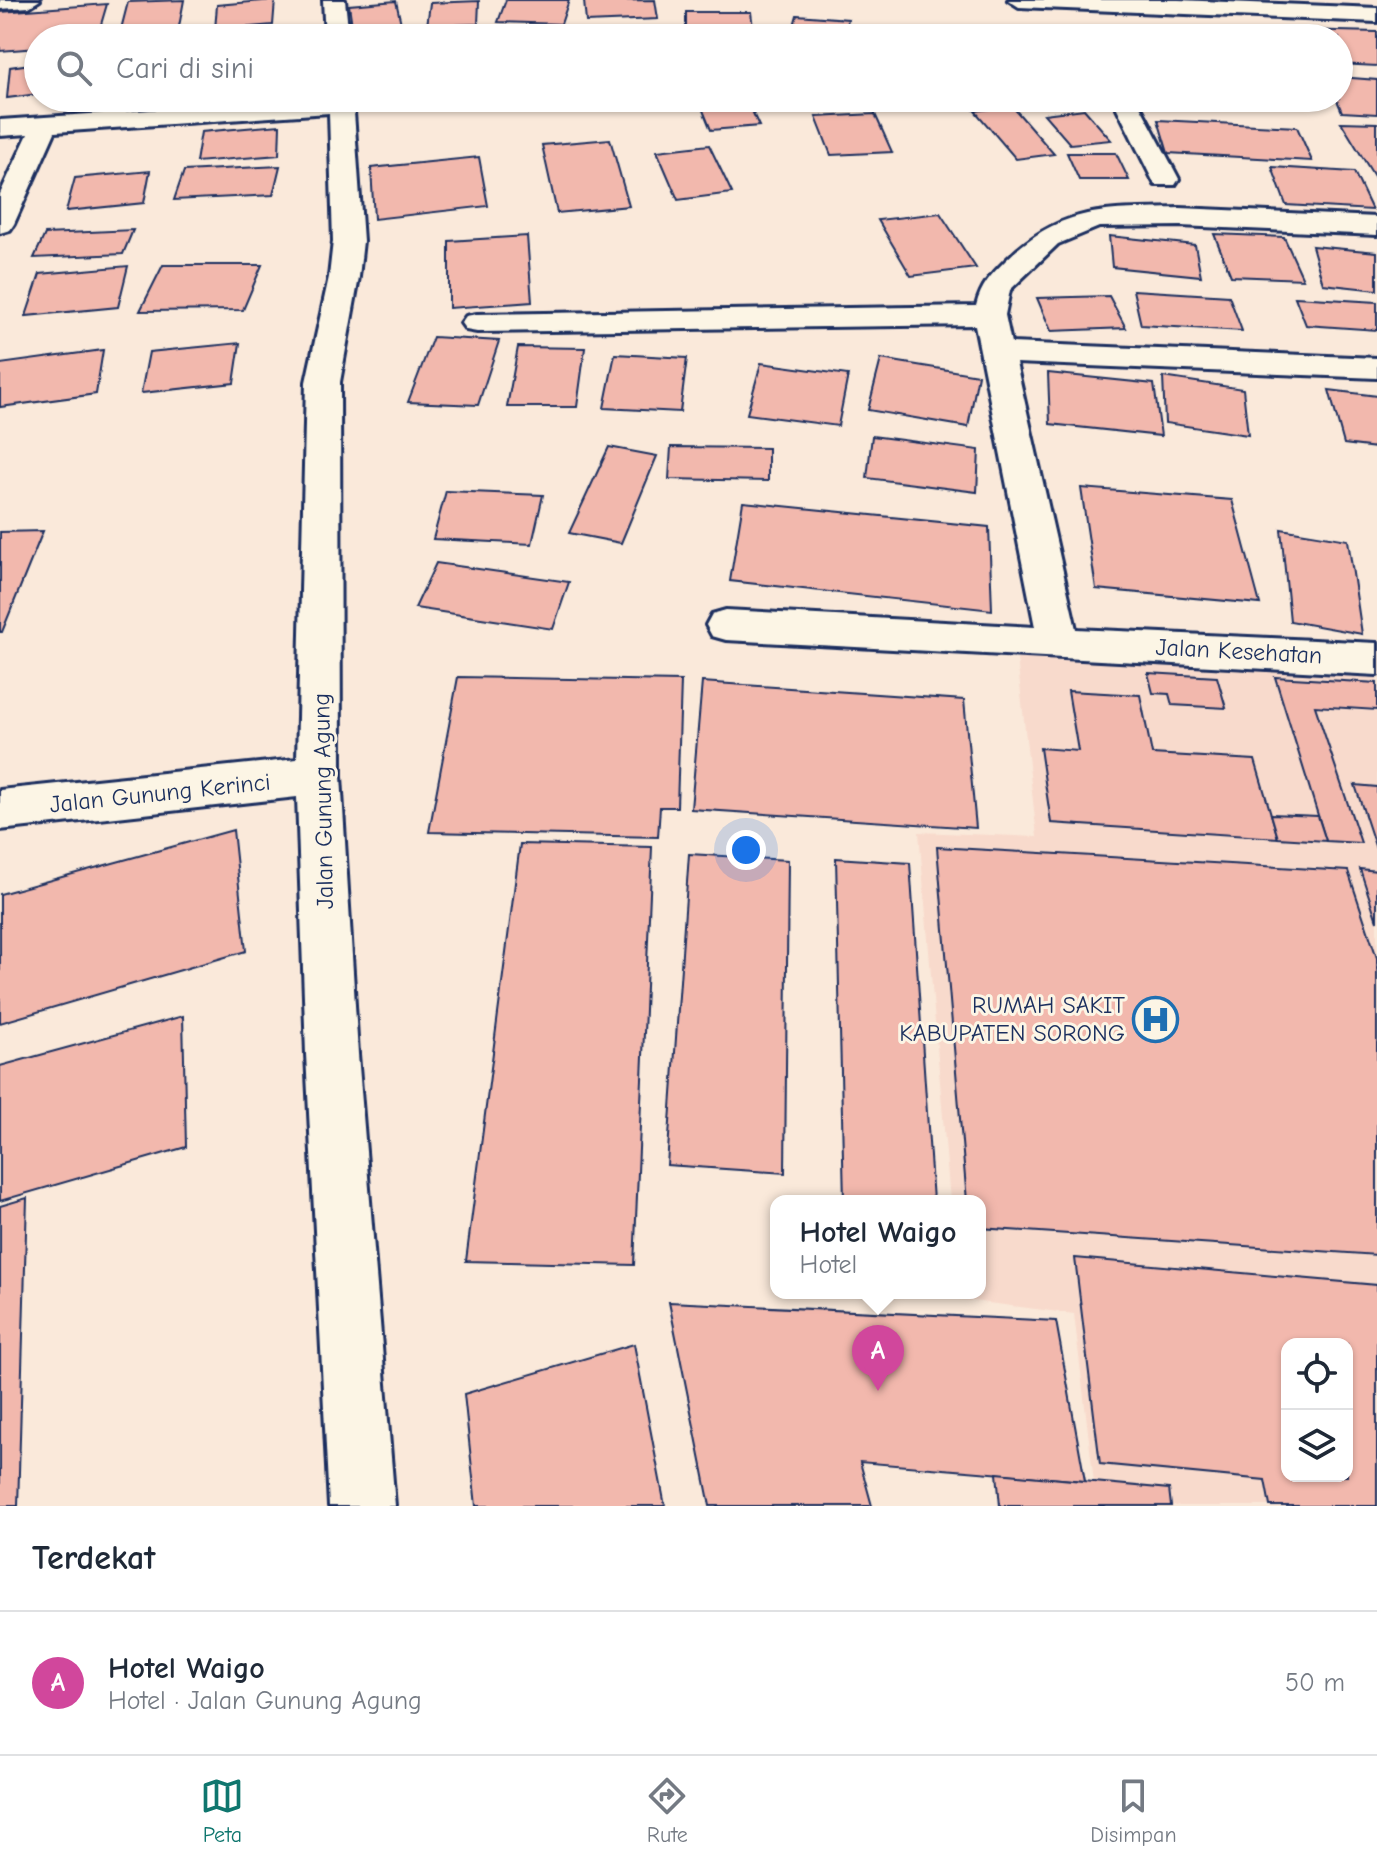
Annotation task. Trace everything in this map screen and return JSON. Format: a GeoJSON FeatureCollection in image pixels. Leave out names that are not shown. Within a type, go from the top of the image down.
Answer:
{"type":"FeatureCollection","features":[{"type":"Feature","properties":{"kind":"street"},"geometry":{"type":"LineString","coordinates":[[0,2],[29,0]]}},
{"type":"Feature","properties":{"kind":"street"},"geometry":{"type":"LineString","coordinates":[[334,0],[336,24]]}},
{"type":"Feature","properties":{"kind":"street"},"geometry":{"type":"LineString","coordinates":[[1019,0],[1102,16],[1286,5],[1377,15]]}},
{"type":"Feature","properties":{"kind":"street"},"geometry":{"type":"LineString","coordinates":[[0,128],[212,112]]}},
{"type":"Feature","properties":{"kind":"street","name":"Jalan Gunung Agung"},"geometry":{"type":"LineString","coordinates":[[342,112],[348,240],[342,297],[327,346],[323,382],[319,776],[332,1054],[362,1506]]}},
{"type":"Feature","properties":{"kind":"street"},"geometry":{"type":"LineString","coordinates":[[1131,112],[1165,179]]}},
{"type":"Feature","properties":{"kind":"street"},"geometry":{"type":"LineString","coordinates":[[0,224],[45,125]]}},
{"type":"Feature","properties":{"kind":"street"},"geometry":{"type":"LineString","coordinates":[[1058,644],[1000,352],[989,315],[995,288],[1048,238],[1095,219],[1180,217],[1377,226]]}},
{"type":"Feature","properties":{"kind":"street"},"geometry":{"type":"LineString","coordinates":[[477,323],[989,315]]}},
{"type":"Feature","properties":{"kind":"street"},"geometry":{"type":"LineString","coordinates":[[1000,352],[1377,368]]}},
{"type":"Feature","properties":{"kind":"street","name":"Jalan Kesehatan"},"geometry":{"type":"LineString","coordinates":[[726,625],[1377,659]]}},
{"type":"Feature","properties":{"kind":"street","name":"Jalan Gunung Kerinci"},"geometry":{"type":"LineString","coordinates":[[0,810],[319,776]]}},
{"type":"Feature","properties":{"kind":"shaded area","name":"RUMAH SAKIT KABUPATEN SORONG"},"geometry":{"type":"Polygon","coordinates":[[[1016,649],[1377,674],[1377,1506],[1171,1506],[1168,1489],[1094,1482],[1074,1314],[958,1299],[986,1299],[986,1195],[949,1195],[919,832],[1037,837],[1016,649]]]}},
{"type":"Feature","properties":{"kind":"building"},"geometry":{"type":"Polygon","coordinates":[[[184,0],[180,24],[122,24],[128,2],[184,0]]]}},
{"type":"Feature","properties":{"kind":"building"},"geometry":{"type":"Polygon","coordinates":[[[275,0],[273,24],[215,24],[217,5],[275,0]]]}},
{"type":"Feature","properties":{"kind":"building"},"geometry":{"type":"Polygon","coordinates":[[[506,0],[569,0],[561,24],[498,22],[506,0]]]}},
{"type":"Feature","properties":{"kind":"building"},"geometry":{"type":"Polygon","coordinates":[[[655,0],[658,19],[586,22],[584,1],[655,0]]]}},
{"type":"Feature","properties":{"kind":"building"},"geometry":{"type":"Polygon","coordinates":[[[396,1],[401,24],[352,24],[349,5],[396,1]]]}},
{"type":"Feature","properties":{"kind":"building"},"geometry":{"type":"Polygon","coordinates":[[[479,1],[478,24],[427,24],[430,3],[479,1]]]}},
{"type":"Feature","properties":{"kind":"building"},"geometry":{"type":"Polygon","coordinates":[[[107,4],[101,24],[24,24],[24,49],[0,51],[0,12],[107,4]]]}},
{"type":"Feature","properties":{"kind":"building"},"geometry":{"type":"Polygon","coordinates":[[[686,12],[751,12],[752,24],[686,24],[686,12]]]}},
{"type":"Feature","properties":{"kind":"building"},"geometry":{"type":"Polygon","coordinates":[[[797,15],[848,19],[847,24],[794,24],[797,15]]]}},
{"type":"Feature","properties":{"kind":"building"},"geometry":{"type":"Polygon","coordinates":[[[1353,31],[1377,32],[1377,66],[1353,65],[1353,31]]]}},
{"type":"Feature","properties":{"kind":"building"},"geometry":{"type":"Polygon","coordinates":[[[24,65],[24,96],[7,98],[10,67],[24,65]]]}},
{"type":"Feature","properties":{"kind":"building"},"geometry":{"type":"Polygon","coordinates":[[[1353,78],[1377,80],[1377,114],[1342,112],[1353,112],[1353,78]]]}},
{"type":"Feature","properties":{"kind":"building"},"geometry":{"type":"Polygon","coordinates":[[[704,112],[752,112],[759,126],[711,130],[704,112]]]}},
{"type":"Feature","properties":{"kind":"building"},"geometry":{"type":"Polygon","coordinates":[[[976,112],[1017,112],[1054,154],[1016,159],[976,112]]]}},
{"type":"Feature","properties":{"kind":"building"},"geometry":{"type":"Polygon","coordinates":[[[1087,112],[1111,140],[1070,144],[1044,114],[1087,112]]]}},
{"type":"Feature","properties":{"kind":"building"},"geometry":{"type":"Polygon","coordinates":[[[875,114],[892,152],[831,155],[816,117],[875,114]]]}},
{"type":"Feature","properties":{"kind":"building"},"geometry":{"type":"Polygon","coordinates":[[[1158,120],[1297,127],[1312,161],[1168,153],[1158,120]]]}},
{"type":"Feature","properties":{"kind":"building"},"geometry":{"type":"Polygon","coordinates":[[[1341,122],[1377,123],[1377,181],[1341,122]]]}},
{"type":"Feature","properties":{"kind":"building"},"geometry":{"type":"Polygon","coordinates":[[[280,125],[279,155],[196,162],[201,132],[280,125]]]}},
{"type":"Feature","properties":{"kind":"building"},"geometry":{"type":"Polygon","coordinates":[[[610,139],[629,206],[557,213],[542,145],[610,139]]]}},
{"type":"Feature","properties":{"kind":"building"},"geometry":{"type":"Polygon","coordinates":[[[709,145],[732,193],[678,200],[657,151],[709,145]]]}},
{"type":"Feature","properties":{"kind":"building"},"geometry":{"type":"Polygon","coordinates":[[[1067,153],[1116,153],[1129,180],[1079,180],[1067,153]]]}},
{"type":"Feature","properties":{"kind":"building"},"geometry":{"type":"Polygon","coordinates":[[[479,157],[488,206],[374,219],[371,168],[479,157]]]}},
{"type":"Feature","properties":{"kind":"building"},"geometry":{"type":"Polygon","coordinates":[[[280,166],[273,195],[174,200],[184,171],[280,166]]]}},
{"type":"Feature","properties":{"kind":"building"},"geometry":{"type":"Polygon","coordinates":[[[1272,167],[1354,172],[1372,210],[1286,205],[1272,167]]]}},
{"type":"Feature","properties":{"kind":"building"},"geometry":{"type":"Polygon","coordinates":[[[150,171],[144,203],[66,211],[75,178],[150,171]]]}},
{"type":"Feature","properties":{"kind":"building"},"geometry":{"type":"Polygon","coordinates":[[[940,213],[976,268],[911,276],[878,220],[940,213]]]}},
{"type":"Feature","properties":{"kind":"building"},"geometry":{"type":"Polygon","coordinates":[[[133,230],[123,254],[34,258],[45,234],[133,230]]]}},
{"type":"Feature","properties":{"kind":"building"},"geometry":{"type":"Polygon","coordinates":[[[1214,234],[1284,237],[1303,279],[1231,276],[1214,234]]]}},
{"type":"Feature","properties":{"kind":"building"},"geometry":{"type":"Polygon","coordinates":[[[527,236],[532,302],[449,308],[449,241],[527,236]]]}},
{"type":"Feature","properties":{"kind":"building"},"geometry":{"type":"Polygon","coordinates":[[[1109,236],[1195,245],[1201,276],[1112,267],[1109,236]]]}},
{"type":"Feature","properties":{"kind":"building"},"geometry":{"type":"Polygon","coordinates":[[[1312,246],[1377,252],[1377,290],[1323,284],[1312,246]]]}},
{"type":"Feature","properties":{"kind":"building"},"geometry":{"type":"Polygon","coordinates":[[[163,265],[262,265],[243,310],[140,311],[163,265]]]}},
{"type":"Feature","properties":{"kind":"building"},"geometry":{"type":"Polygon","coordinates":[[[128,266],[118,307],[26,316],[40,274],[128,266]]]}},
{"type":"Feature","properties":{"kind":"building"},"geometry":{"type":"Polygon","coordinates":[[[1133,290],[1229,296],[1242,331],[1141,325],[1133,290]]]}},
{"type":"Feature","properties":{"kind":"building"},"geometry":{"type":"Polygon","coordinates":[[[1109,296],[1126,328],[1051,331],[1037,298],[1109,296]]]}},
{"type":"Feature","properties":{"kind":"building"},"geometry":{"type":"Polygon","coordinates":[[[1295,297],[1377,302],[1377,330],[1306,325],[1295,297]]]}},
{"type":"Feature","properties":{"kind":"building"},"geometry":{"type":"Polygon","coordinates":[[[433,337],[499,341],[478,405],[408,402],[433,337]]]}},
{"type":"Feature","properties":{"kind":"building"},"geometry":{"type":"Polygon","coordinates":[[[240,343],[234,383],[141,393],[149,352],[240,343]]]}},
{"type":"Feature","properties":{"kind":"building"},"geometry":{"type":"Polygon","coordinates":[[[518,347],[585,348],[577,407],[507,407],[518,347]]]}},
{"type":"Feature","properties":{"kind":"building"},"geometry":{"type":"Polygon","coordinates":[[[103,350],[96,394],[0,407],[0,364],[103,350]]]}},
{"type":"Feature","properties":{"kind":"building"},"geometry":{"type":"Polygon","coordinates":[[[615,354],[687,358],[680,412],[604,408],[615,354]]]}},
{"type":"Feature","properties":{"kind":"building"},"geometry":{"type":"Polygon","coordinates":[[[881,359],[978,375],[968,427],[868,410],[881,359]]]}},
{"type":"Feature","properties":{"kind":"building"},"geometry":{"type":"Polygon","coordinates":[[[761,363],[848,375],[838,426],[747,414],[761,363]]]}},
{"type":"Feature","properties":{"kind":"building"},"geometry":{"type":"Polygon","coordinates":[[[1048,373],[1154,384],[1161,436],[1050,424],[1048,373]]]}},
{"type":"Feature","properties":{"kind":"building"},"geometry":{"type":"Polygon","coordinates":[[[1163,377],[1243,389],[1248,435],[1165,423],[1163,377]]]}},
{"type":"Feature","properties":{"kind":"building"},"geometry":{"type":"Polygon","coordinates":[[[1329,390],[1377,396],[1377,448],[1344,444],[1329,390]]]}},
{"type":"Feature","properties":{"kind":"building"},"geometry":{"type":"Polygon","coordinates":[[[872,436],[979,450],[977,492],[867,478],[872,436]]]}},
{"type":"Feature","properties":{"kind":"building"},"geometry":{"type":"Polygon","coordinates":[[[609,447],[657,456],[621,543],[569,533],[609,447]]]}},
{"type":"Feature","properties":{"kind":"building"},"geometry":{"type":"Polygon","coordinates":[[[671,447],[768,448],[768,481],[669,479],[671,447]]]}},
{"type":"Feature","properties":{"kind":"building"},"geometry":{"type":"Polygon","coordinates":[[[1081,488],[1232,500],[1260,604],[1096,589],[1081,488]]]}},
{"type":"Feature","properties":{"kind":"building"},"geometry":{"type":"Polygon","coordinates":[[[446,491],[543,495],[532,544],[433,539],[446,491]]]}},
{"type":"Feature","properties":{"kind":"building"},"geometry":{"type":"Polygon","coordinates":[[[743,502],[989,527],[992,610],[730,581],[743,502]]]}},
{"type":"Feature","properties":{"kind":"building"},"geometry":{"type":"Polygon","coordinates":[[[1281,529],[1348,540],[1362,634],[1290,621],[1281,529]]]}},
{"type":"Feature","properties":{"kind":"building"},"geometry":{"type":"Polygon","coordinates":[[[43,531],[2,632],[0,632],[0,532],[43,531]]]}},
{"type":"Feature","properties":{"kind":"building"},"geometry":{"type":"Polygon","coordinates":[[[436,563],[569,582],[553,629],[415,608],[436,563]]]}},
{"type":"Feature","properties":{"kind":"building"},"geometry":{"type":"Polygon","coordinates":[[[1148,673],[1217,677],[1226,708],[1172,705],[1169,694],[1153,693],[1148,673]]]}},
{"type":"Feature","properties":{"kind":"building"},"geometry":{"type":"Polygon","coordinates":[[[458,677],[681,681],[677,807],[660,807],[658,837],[429,832],[458,677]]]}},
{"type":"Feature","properties":{"kind":"building"},"geometry":{"type":"Polygon","coordinates":[[[1275,677],[1377,683],[1377,710],[1315,706],[1361,843],[1326,841],[1275,677]]]}},
{"type":"Feature","properties":{"kind":"building"},"geometry":{"type":"Polygon","coordinates":[[[702,682],[964,700],[976,828],[691,809],[702,682]]]}},
{"type":"Feature","properties":{"kind":"building"},"geometry":{"type":"Polygon","coordinates":[[[1068,691],[1140,695],[1152,754],[1255,760],[1278,838],[1051,823],[1040,748],[1078,751],[1068,691]]]}},
{"type":"Feature","properties":{"kind":"building"},"geometry":{"type":"Polygon","coordinates":[[[1355,785],[1377,787],[1377,852],[1355,785]]]}},
{"type":"Feature","properties":{"kind":"building"},"geometry":{"type":"Polygon","coordinates":[[[1271,814],[1318,816],[1326,841],[1278,838],[1271,814]]]}},
{"type":"Feature","properties":{"kind":"building"},"geometry":{"type":"Polygon","coordinates":[[[233,830],[246,951],[0,1023],[0,894],[233,830]]]}},
{"type":"Feature","properties":{"kind":"building"},"geometry":{"type":"Polygon","coordinates":[[[520,844],[652,847],[634,1265],[466,1261],[520,844]]]}},
{"type":"Feature","properties":{"kind":"building"},"geometry":{"type":"Polygon","coordinates":[[[937,847],[1348,871],[1377,958],[1377,1255],[986,1228],[986,1195],[966,1195],[937,847]]]}},
{"type":"Feature","properties":{"kind":"building"},"geometry":{"type":"Polygon","coordinates":[[[689,854],[788,860],[785,1173],[667,1165],[689,854]]]}},
{"type":"Feature","properties":{"kind":"building"},"geometry":{"type":"Polygon","coordinates":[[[836,858],[910,863],[933,1195],[844,1195],[836,858]]]}},
{"type":"Feature","properties":{"kind":"building"},"geometry":{"type":"Polygon","coordinates":[[[1360,869],[1377,871],[1377,921],[1360,869]]]}},
{"type":"Feature","properties":{"kind":"building"},"geometry":{"type":"Polygon","coordinates":[[[183,1016],[186,1147],[0,1201],[0,1066],[183,1016]]]}},
{"type":"Feature","properties":{"kind":"building"},"geometry":{"type":"Polygon","coordinates":[[[27,1198],[18,1506],[0,1506],[0,1206],[27,1198]]]}},
{"type":"Feature","properties":{"kind":"building"},"geometry":{"type":"Polygon","coordinates":[[[1075,1258],[1377,1285],[1377,1506],[1270,1506],[1265,1480],[1100,1464],[1075,1258]]]}},
{"type":"Feature","properties":{"kind":"building"},"geometry":{"type":"Polygon","coordinates":[[[669,1302],[1056,1321],[1085,1481],[860,1462],[872,1506],[710,1506],[669,1302]]]}},
{"type":"Feature","properties":{"kind":"building"},"geometry":{"type":"Polygon","coordinates":[[[634,1344],[665,1506],[476,1506],[464,1394],[634,1344]]]}},
{"type":"Feature","properties":{"kind":"building"},"geometry":{"type":"Polygon","coordinates":[[[997,1473],[1169,1489],[1171,1506],[1000,1506],[997,1473]]]}},
{"type":"Feature","properties":{"kind":"place","name":"RUMAH SAKIT KABUPATEN SORONG"},"geometry":{"type":"Point","coordinates":[1156,1019]}},
{"type":"Feature","properties":{"kind":"place","name":"Hotel Waigo"},"geometry":{"type":"Point","coordinates":[878,1391]}}]}
